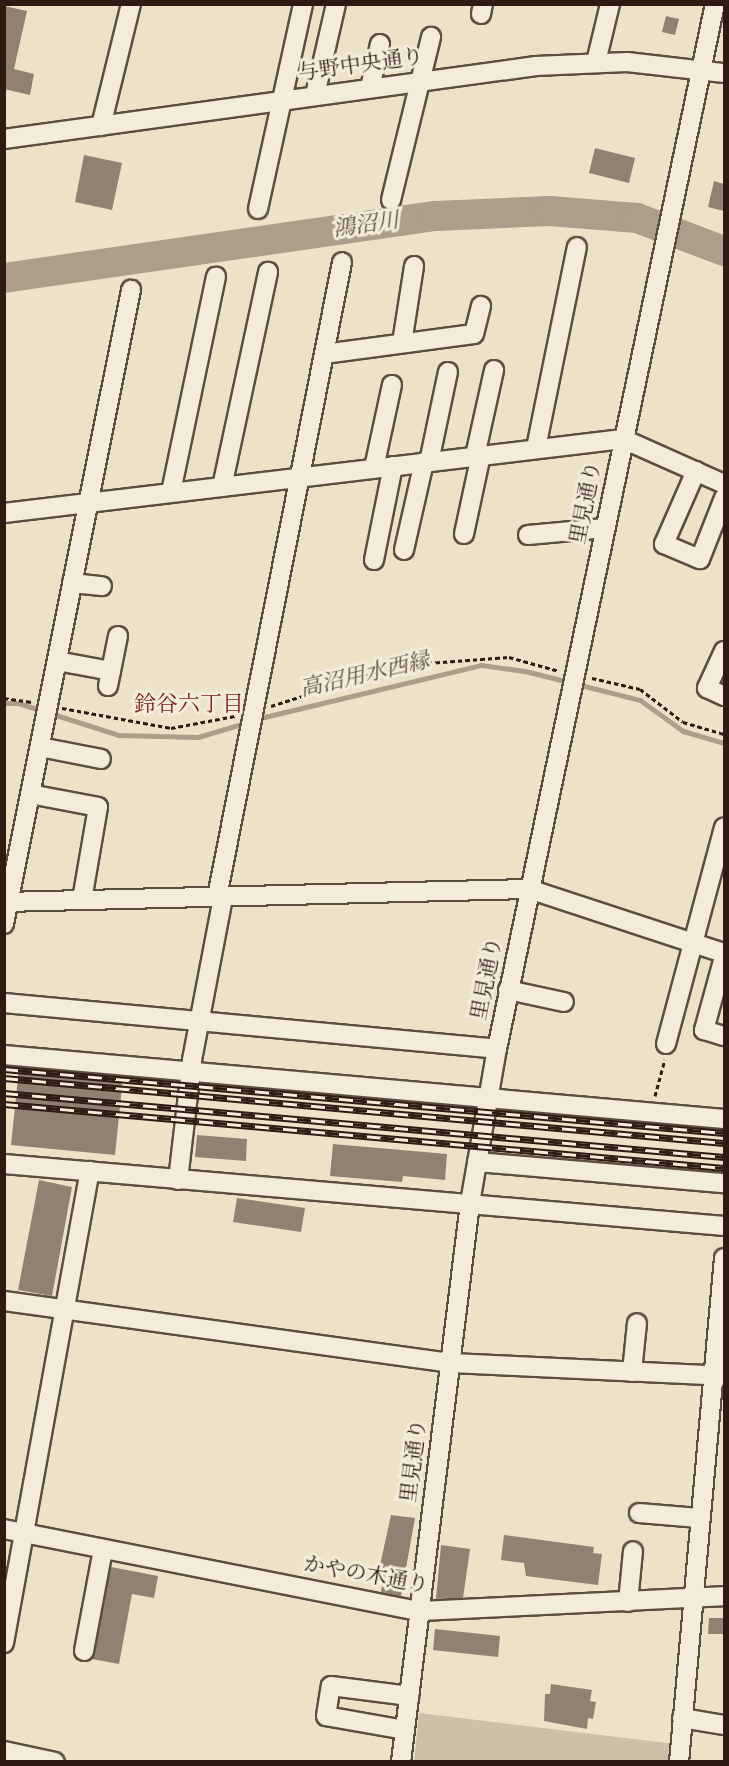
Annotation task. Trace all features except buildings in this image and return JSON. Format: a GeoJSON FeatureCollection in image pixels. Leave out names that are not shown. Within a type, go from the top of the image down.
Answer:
{"type":"FeatureCollection","features":[{"type":"Feature","properties":{"kind":"street"},"geometry":{"type":"LineString","coordinates":[[101,126],[131,4]]}},
{"type":"Feature","properties":{"kind":"street"},"geometry":{"type":"LineString","coordinates":[[258,209],[303,4]]}},
{"type":"Feature","properties":{"kind":"street"},"geometry":{"type":"LineString","coordinates":[[315,95],[336,4]]}},
{"type":"Feature","properties":{"kind":"street"},"geometry":{"type":"LineString","coordinates":[[596,62],[610,4]]}},
{"type":"Feature","properties":{"kind":"street"},"geometry":{"type":"LineString","coordinates":[[702,68],[715,4]]}},
{"type":"Feature","properties":{"kind":"street"},"geometry":{"type":"LineString","coordinates":[[391,200],[418,82],[431,37]]}},
{"type":"Feature","properties":{"kind":"street"},"geometry":{"type":"LineString","coordinates":[[370,88],[380,44]]}},
{"type":"Feature","properties":{"kind":"street","name":"与野中央通り"},"geometry":{"type":"LineString","coordinates":[[4,139],[315,95],[596,62],[702,68],[724,73]]}},
{"type":"Feature","properties":{"kind":"street","name":"里見通り"},"geometry":{"type":"LineString","coordinates":[[401,1761],[470,1203],[488,1098],[508,990],[574,681],[669,213],[702,68]]}},
{"type":"Feature","properties":{"kind":"street"},"geometry":{"type":"LineString","coordinates":[[536,448],[577,247]]}},
{"type":"Feature","properties":{"kind":"street"},"geometry":{"type":"LineString","coordinates":[[178,1180],[190,1072],[201,1022],[249,733],[342,262]]}},
{"type":"Feature","properties":{"kind":"street"},"geometry":{"type":"LineString","coordinates":[[402,344],[414,266]]}},
{"type":"Feature","properties":{"kind":"street"},"geometry":{"type":"LineString","coordinates":[[222,487],[268,272]]}},
{"type":"Feature","properties":{"kind":"street"},"geometry":{"type":"LineString","coordinates":[[171,492],[216,277]]}},
{"type":"Feature","properties":{"kind":"street"},"geometry":{"type":"LineString","coordinates":[[4,924],[131,290]]}},
{"type":"Feature","properties":{"kind":"street"},"geometry":{"type":"LineString","coordinates":[[324,354],[474,334],[481,306]]}},
{"type":"Feature","properties":{"kind":"street"},"geometry":{"type":"LineString","coordinates":[[464,534],[494,370]]}},
{"type":"Feature","properties":{"kind":"street"},"geometry":{"type":"LineString","coordinates":[[404,550],[448,372]]}},
{"type":"Feature","properties":{"kind":"street"},"geometry":{"type":"LineString","coordinates":[[374,468],[392,385]]}},
{"type":"Feature","properties":{"kind":"street"},"geometry":{"type":"LineString","coordinates":[[4,513],[623,439],[724,484]]}},
{"type":"Feature","properties":{"kind":"street"},"geometry":{"type":"LineString","coordinates":[[374,560],[393,466]]}},
{"type":"Feature","properties":{"kind":"street"},"geometry":{"type":"LineString","coordinates":[[696,471],[664,544],[700,559],[724,498]]}},
{"type":"Feature","properties":{"kind":"street"},"geometry":{"type":"LineString","coordinates":[[528,535],[605,528]]}},
{"type":"Feature","properties":{"kind":"street"},"geometry":{"type":"LineString","coordinates":[[72,583],[102,586]]}},
{"type":"Feature","properties":{"kind":"street"},"geometry":{"type":"LineString","coordinates":[[57,661],[109,679],[117,636]]}},
{"type":"Feature","properties":{"kind":"street"},"geometry":{"type":"LineString","coordinates":[[724,651],[707,688],[724,696]]}},
{"type":"Feature","properties":{"kind":"street"},"geometry":{"type":"LineString","coordinates":[[40,747],[101,759]]}},
{"type":"Feature","properties":{"kind":"street"},"geometry":{"type":"LineString","coordinates":[[30,794],[98,807],[82,900]]}},
{"type":"Feature","properties":{"kind":"street"},"geometry":{"type":"LineString","coordinates":[[666,1044],[691,942],[724,828]]}},
{"type":"Feature","properties":{"kind":"street"},"geometry":{"type":"LineString","coordinates":[[7,902],[529,889],[724,955],[704,1030],[724,1036]]}},
{"type":"Feature","properties":{"kind":"street"},"geometry":{"type":"LineString","coordinates":[[508,990],[564,1002]]}},
{"type":"Feature","properties":{"kind":"street"},"geometry":{"type":"LineString","coordinates":[[4,1003],[497,1049]]}},
{"type":"Feature","properties":{"kind":"street"},"geometry":{"type":"LineString","coordinates":[[4,1055],[724,1119]]}},
{"type":"Feature","properties":{"kind":"street"},"geometry":{"type":"LineString","coordinates":[[477,1162],[724,1183]]}},
{"type":"Feature","properties":{"kind":"street"},"geometry":{"type":"LineString","coordinates":[[4,1164],[724,1226]]}},
{"type":"Feature","properties":{"kind":"street"},"geometry":{"type":"LineString","coordinates":[[4,1643],[66,1313],[90,1171]]}},
{"type":"Feature","properties":{"kind":"street"},"geometry":{"type":"LineString","coordinates":[[679,1761],[699,1518],[719,1376],[724,1258]]}},
{"type":"Feature","properties":{"kind":"street"},"geometry":{"type":"LineString","coordinates":[[4,1301],[66,1313],[450,1363],[719,1376]]}},
{"type":"Feature","properties":{"kind":"street"},"geometry":{"type":"LineString","coordinates":[[632,1372],[637,1323]]}},
{"type":"Feature","properties":{"kind":"street"},"geometry":{"type":"LineString","coordinates":[[639,1513],[699,1518]]}},
{"type":"Feature","properties":{"kind":"street","name":"かやの木通り"},"geometry":{"type":"LineString","coordinates":[[4,1529],[420,1611],[724,1596]]}},
{"type":"Feature","properties":{"kind":"street"},"geometry":{"type":"LineString","coordinates":[[84,1651],[103,1550]]}},
{"type":"Feature","properties":{"kind":"street"},"geometry":{"type":"LineString","coordinates":[[628,1602],[633,1551]]}},
{"type":"Feature","properties":{"kind":"street"},"geometry":{"type":"LineString","coordinates":[[405,1730],[326,1716],[331,1686],[409,1696]]}},
{"type":"Feature","properties":{"kind":"street"},"geometry":{"type":"LineString","coordinates":[[682,1718],[724,1725]]}},
{"type":"Feature","properties":{"kind":"street"},"geometry":{"type":"LineString","coordinates":[[4,1752],[56,1761]]}},
{"type":"Feature","properties":{"kind":"path"},"geometry":{"type":"LineString","coordinates":[[4,698],[47,710],[171,728],[253,711],[389,669],[428,663],[509,657],[574,681],[640,689],[683,722],[724,734]]}},
{"type":"Feature","properties":{"kind":"path"},"geometry":{"type":"LineString","coordinates":[[651,1112],[666,1044]]}},
{"type":"Feature","properties":{"kind":"shaded area"},"geometry":{"type":"Polygon","coordinates":[[[419,1713],[675,1744],[675,1761],[414,1762],[419,1713]]]}},
{"type":"Feature","properties":{"kind":"waterway","name":"鴻沼川"},"geometry":{"type":"LineString","coordinates":[[4,278],[436,216],[550,211],[637,218],[724,251]]}},
{"type":"Feature","properties":{"kind":"waterway","name":"高沼用水西縁"},"geometry":{"type":"LineString","coordinates":[[256,719],[481,665],[525,671],[640,700],[683,731],[724,743]]}},
{"type":"Feature","properties":{"kind":"waterway","name":"高沼用水西縁"},"geometry":{"type":"LineString","coordinates":[[4,703],[18,703],[119,735],[198,737],[248,722]]}},
{"type":"Feature","properties":{"kind":"railway"},"geometry":{"type":"LineString","coordinates":[[4,1069],[724,1133]]}},
{"type":"Feature","properties":{"kind":"railway"},"geometry":{"type":"LineString","coordinates":[[4,1078],[724,1143]]}},
{"type":"Feature","properties":{"kind":"railway"},"geometry":{"type":"LineString","coordinates":[[4,1093],[724,1157]]}},
{"type":"Feature","properties":{"kind":"railway"},"geometry":{"type":"LineString","coordinates":[[4,1104],[724,1168]]}},
{"type":"Feature","properties":{"kind":"district","name":"鈴谷六丁目"},"geometry":{"type":"Point","coordinates":[189,706]}}]}
